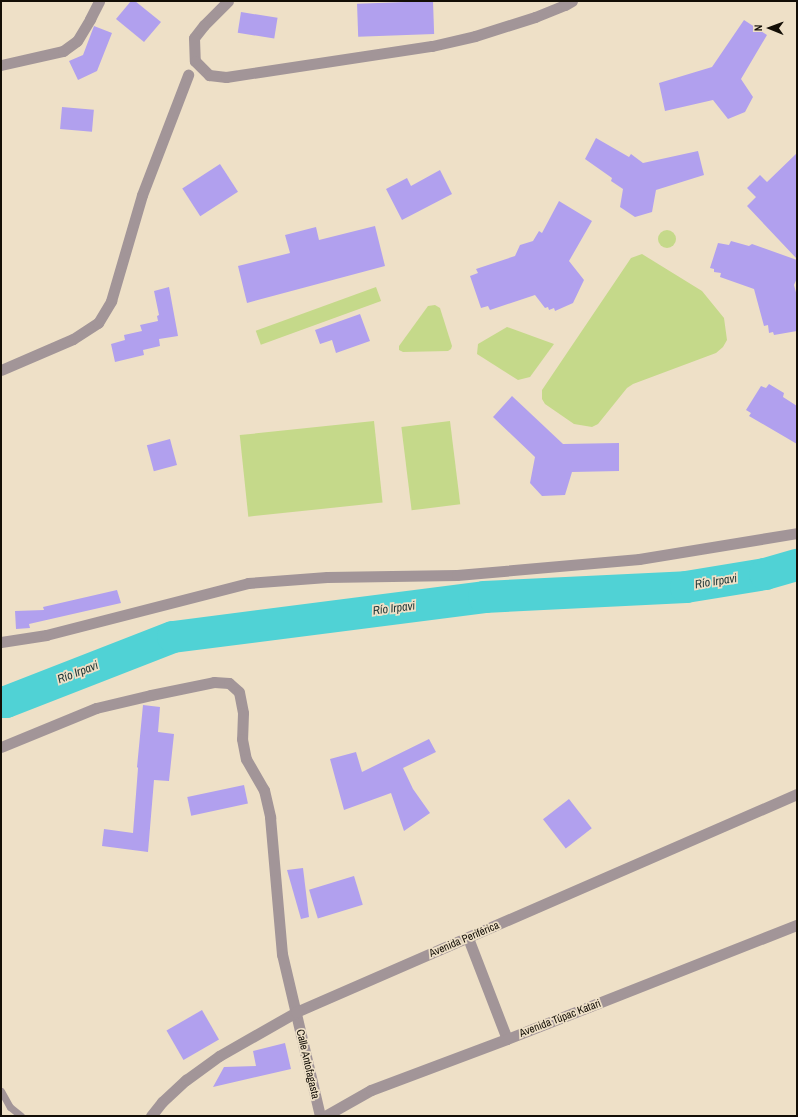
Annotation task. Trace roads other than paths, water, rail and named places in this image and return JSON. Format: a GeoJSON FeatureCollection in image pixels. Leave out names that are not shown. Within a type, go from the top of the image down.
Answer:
{"type":"FeatureCollection","features":[{"type":"Feature","properties":{"kind":"street"},"geometry":{"type":"LineString","coordinates":[[1,65],[63,51],[77,41],[99,1]]}},
{"type":"Feature","properties":{"kind":"street"},"geometry":{"type":"LineString","coordinates":[[228,1],[204,25],[194,38],[195,61],[209,76],[226,78],[432,46],[475,36],[535,17],[572,1]]}},
{"type":"Feature","properties":{"kind":"street"},"geometry":{"type":"LineString","coordinates":[[1,370],[73,339],[98,323],[111,301],[142,195],[188,75]]}},
{"type":"Feature","properties":{"kind":"street"},"geometry":{"type":"LineString","coordinates":[[1,642],[46,635],[248,583],[327,577],[457,575],[639,559],[797,533]]}},
{"type":"Feature","properties":{"kind":"street","name":"Calle Antofagasta"},"geometry":{"type":"LineString","coordinates":[[1,747],[96,708],[183,687],[214,682],[229,682],[239,692],[242,713],[242,739],[246,759],[264,790],[270,817],[282,954],[320,1116]]}},
{"type":"Feature","properties":{"kind":"street","name":"Avenida Periférica"},"geometry":{"type":"LineString","coordinates":[[151,1116],[162,1102],[186,1080],[214,1060],[296,1012],[797,794]]}},
{"type":"Feature","properties":{"kind":"street","name":"Avenida Túpac Katari"},"geometry":{"type":"LineString","coordinates":[[325,1116],[371,1090],[508,1039],[797,925]]}},
{"type":"Feature","properties":{"kind":"street"},"geometry":{"type":"LineString","coordinates":[[468,938],[508,1039]]}},
{"type":"Feature","properties":{"kind":"lane"},"geometry":{"type":"LineString","coordinates":[[1,1091],[10,1107],[21,1116]]}},
{"type":"Feature","properties":{"kind":"waterway","name":"Río Irpavi"},"geometry":{"type":"LineString","coordinates":[[1,702],[6,702],[173,637],[484,597],[686,587],[765,574],[797,565]]}}]}
